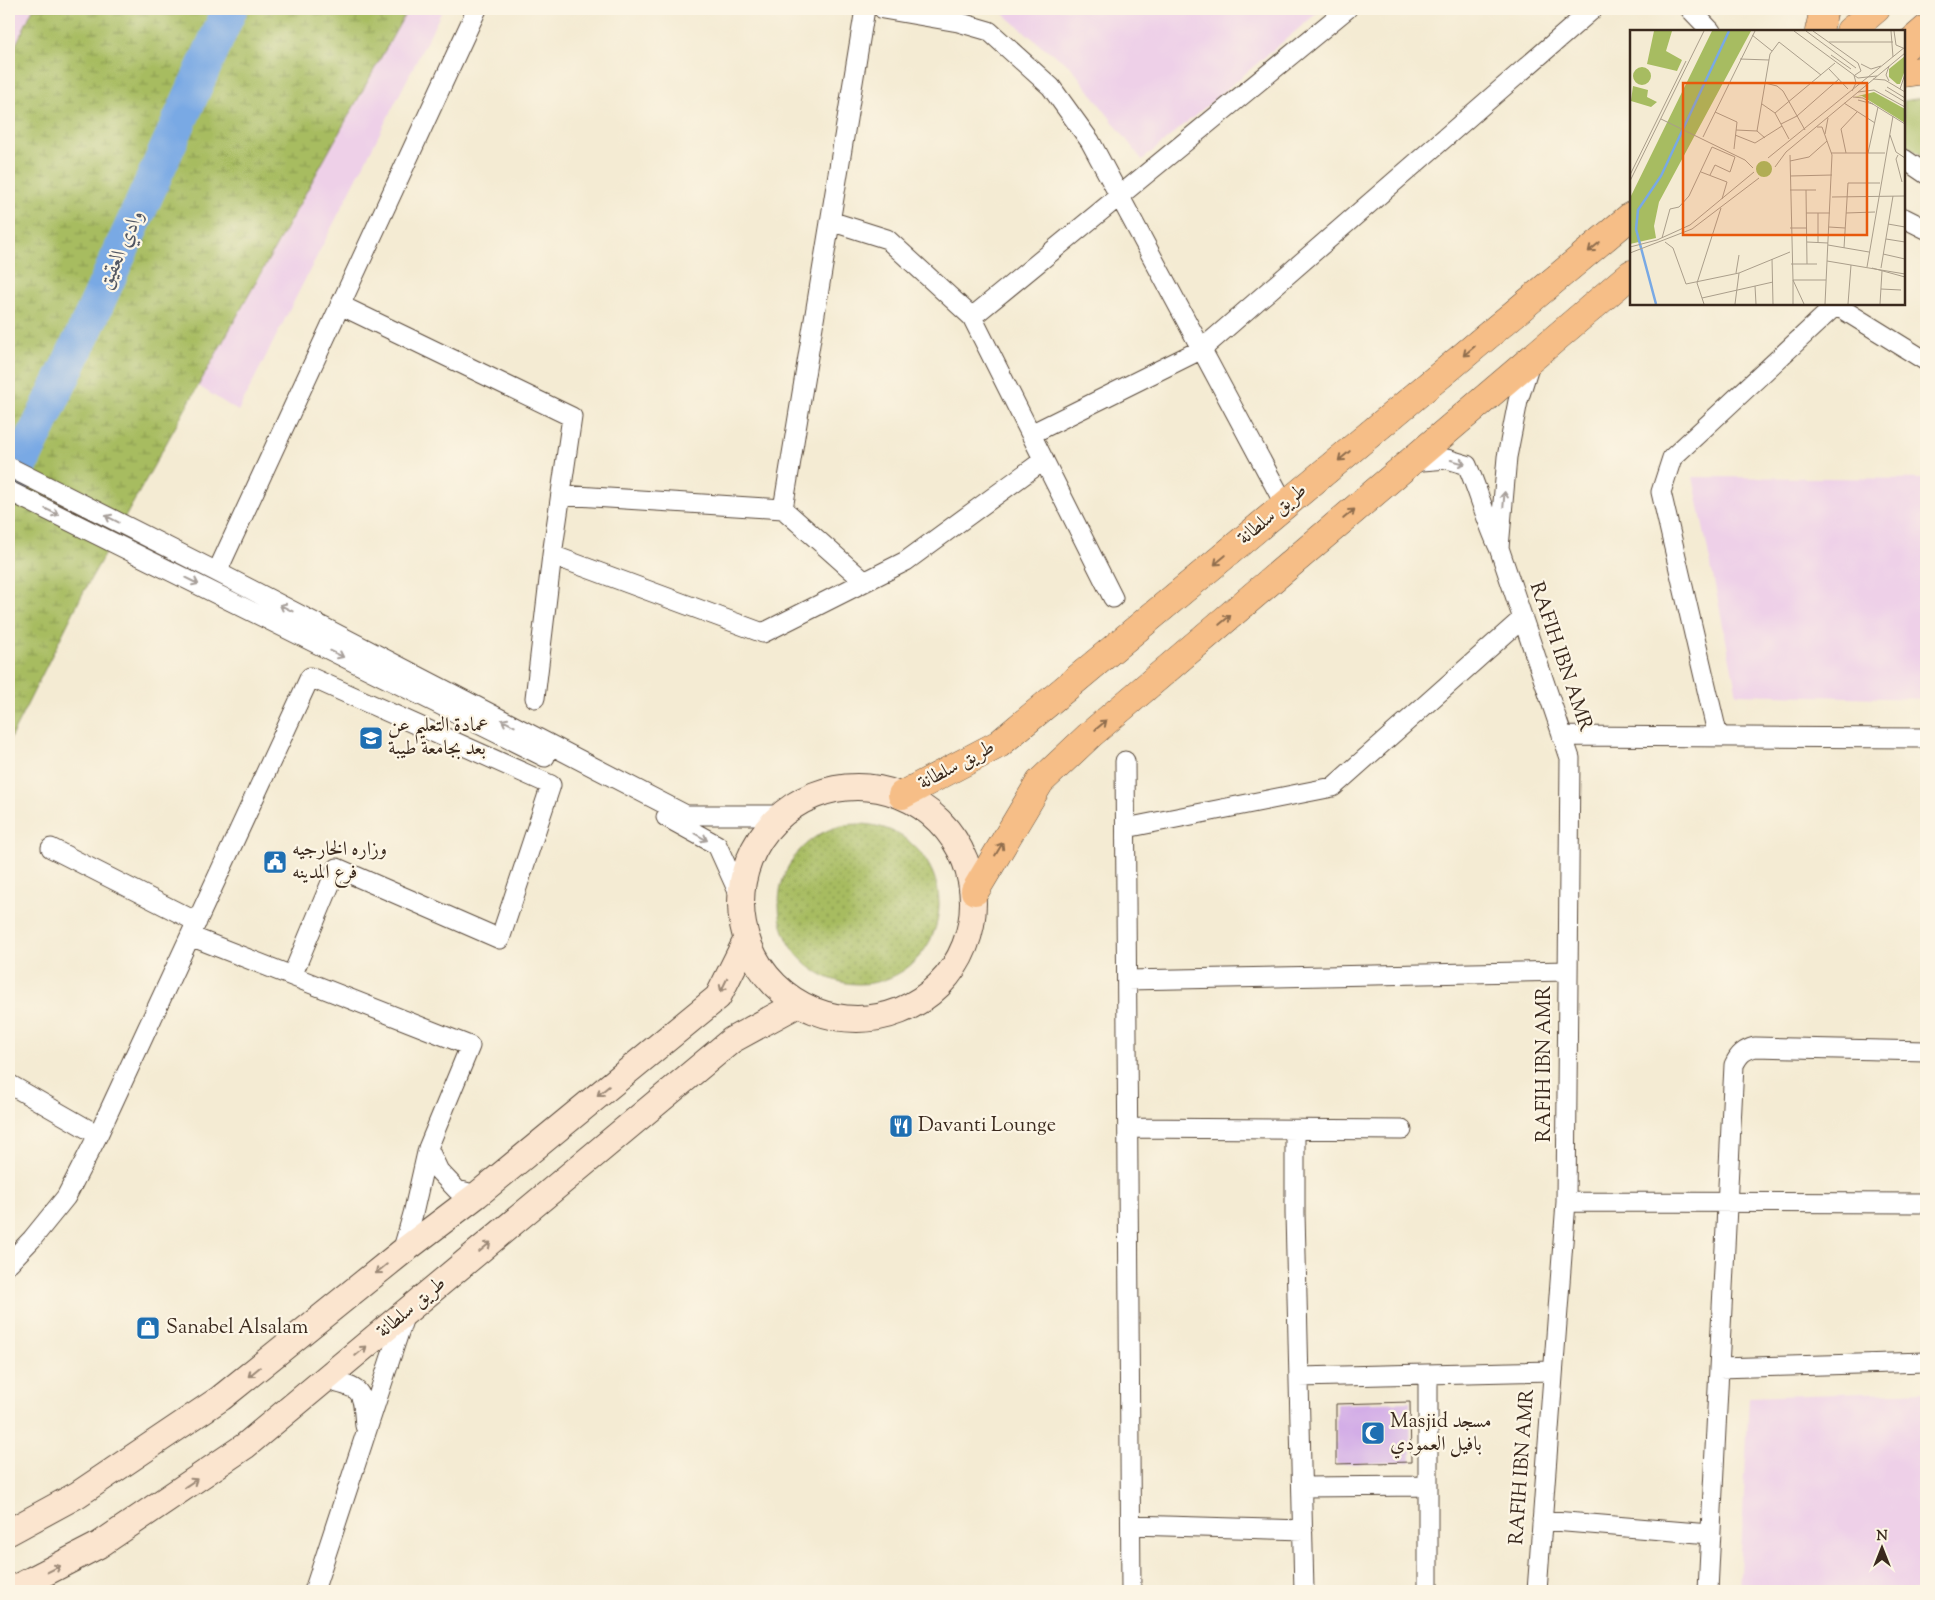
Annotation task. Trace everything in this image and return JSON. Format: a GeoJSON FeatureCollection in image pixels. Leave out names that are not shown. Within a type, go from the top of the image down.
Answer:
{"type":"FeatureCollection","features":[{"type":"Feature","properties":{"kind":"main road"},"geometry":{"type":"LineString","coordinates":[[1819,30],[1824,9]]}},
{"type":"Feature","properties":{"kind":"main road"},"geometry":{"type":"LineString","coordinates":[[1851,30],[1876,9]]}},
{"type":"Feature","properties":{"kind":"main road"},"geometry":{"type":"LineString","coordinates":[[1905,47],[1926,29]]}},
{"type":"Feature","properties":{"kind":"main road"},"geometry":{"type":"LineString","coordinates":[[1905,73],[1926,70]]}},
{"type":"Feature","properties":{"kind":"main road","name":"طريق سلطانة"},"geometry":{"type":"LineString","coordinates":[[902,795],[999,744],[1630,217]]}},
{"type":"Feature","properties":{"kind":"main road"},"geometry":{"type":"LineString","coordinates":[[974,891],[1040,782],[1091,734],[1630,275]]}},
{"type":"Feature","properties":{"kind":"main road"},"geometry":{"type":"LineString","coordinates":[[871,787],[902,795],[939,819],[963,852],[974,891],[971,932],[955,968],[930,995],[901,1012],[844,1019],[798,1004],[765,976],[746,941],[740,896],[752,852],[779,815],[807,797],[838,788],[871,787]]}},
{"type":"Feature","properties":{"kind":"main road"},"geometry":{"type":"LineString","coordinates":[[9,1532],[77,1495],[221,1398],[402,1252],[477,1195],[718,997],[746,941]]}},
{"type":"Feature","properties":{"kind":"main road","name":"طريق سلطانة"},"geometry":{"type":"LineString","coordinates":[[10,1591],[99,1545],[246,1446],[732,1040],[798,1004]]}},
{"type":"Feature","properties":{"kind":"street"},"geometry":{"type":"LineString","coordinates":[[217,572],[477,9]]}},
{"type":"Feature","properties":{"kind":"street"},"geometry":{"type":"LineString","coordinates":[[783,509],[865,9]]}},
{"type":"Feature","properties":{"kind":"street"},"geometry":{"type":"LineString","coordinates":[[883,9],[958,22],[989,31],[1051,87],[1090,141],[1285,505]]}},
{"type":"Feature","properties":{"kind":"street"},"geometry":{"type":"LineString","coordinates":[[972,317],[1347,9]]}},
{"type":"Feature","properties":{"kind":"street"},"geometry":{"type":"LineString","coordinates":[[1031,434],[1202,349],[1593,9]]}},
{"type":"Feature","properties":{"kind":"street"},"geometry":{"type":"LineString","coordinates":[[1690,9],[1710,30]]}},
{"type":"Feature","properties":{"kind":"street"},"geometry":{"type":"LineString","coordinates":[[1905,160],[1926,174]]}},
{"type":"Feature","properties":{"kind":"street"},"geometry":{"type":"LineString","coordinates":[[1905,218],[1926,229]]}},
{"type":"Feature","properties":{"kind":"street"},"geometry":{"type":"LineString","coordinates":[[830,221],[887,239],[972,317],[1113,598]]}},
{"type":"Feature","properties":{"kind":"street"},"geometry":{"type":"LineString","coordinates":[[340,305],[572,417],[552,555],[535,698]]}},
{"type":"Feature","properties":{"kind":"street"},"geometry":{"type":"LineString","coordinates":[[1718,737],[1661,492],[1672,458],[1834,305]]}},
{"type":"Feature","properties":{"kind":"street"},"geometry":{"type":"LineString","coordinates":[[1837,305],[1926,361]]}},
{"type":"Feature","properties":{"kind":"street"},"geometry":{"type":"LineString","coordinates":[[1499,548],[1507,457],[1518,401],[1531,358]]}},
{"type":"Feature","properties":{"kind":"street","name":"RAFIH IBN AMR"},"geometry":{"type":"LineString","coordinates":[[1410,462],[1447,459],[1467,465],[1476,484],[1489,528],[1499,548],[1570,758],[1566,1202],[1537,1591]]}},
{"type":"Feature","properties":{"kind":"street"},"geometry":{"type":"LineString","coordinates":[[552,555],[763,633],[906,561],[1044,460]]}},
{"type":"Feature","properties":{"kind":"street"},"geometry":{"type":"LineString","coordinates":[[9,466],[686,815],[779,815]]}},
{"type":"Feature","properties":{"kind":"street"},"geometry":{"type":"LineString","coordinates":[[9,490],[659,813],[716,845],[740,896]]}},
{"type":"Feature","properties":{"kind":"street"},"geometry":{"type":"LineString","coordinates":[[561,495],[783,509],[865,582]]}},
{"type":"Feature","properties":{"kind":"street"},"geometry":{"type":"LineString","coordinates":[[1126,828],[1333,787],[1523,618]]}},
{"type":"Feature","properties":{"kind":"street"},"geometry":{"type":"LineString","coordinates":[[9,1264],[66,1197],[98,1135],[310,677],[551,785],[500,939],[337,868],[292,976]]}},
{"type":"Feature","properties":{"kind":"street"},"geometry":{"type":"LineString","coordinates":[[1562,736],[1926,738]]}},
{"type":"Feature","properties":{"kind":"street"},"geometry":{"type":"LineString","coordinates":[[1125,760],[1132,1591]]}},
{"type":"Feature","properties":{"kind":"street"},"geometry":{"type":"LineString","coordinates":[[50,848],[193,929],[292,976],[470,1046],[428,1148],[402,1252]]}},
{"type":"Feature","properties":{"kind":"street"},"geometry":{"type":"LineString","coordinates":[[1127,980],[1568,971]]}},
{"type":"Feature","properties":{"kind":"street"},"geometry":{"type":"LineString","coordinates":[[1708,1591],[1734,1065],[1738,1056],[1745,1050],[1768,1046],[1926,1051]]}},
{"type":"Feature","properties":{"kind":"street"},"geometry":{"type":"LineString","coordinates":[[9,1084],[98,1135]]}},
{"type":"Feature","properties":{"kind":"street"},"geometry":{"type":"LineString","coordinates":[[1128,1128],[1402,1130]]}},
{"type":"Feature","properties":{"kind":"street"},"geometry":{"type":"LineString","coordinates":[[1294,1130],[1304,1591]]}},
{"type":"Feature","properties":{"kind":"street"},"geometry":{"type":"LineString","coordinates":[[428,1148],[439,1171],[457,1190],[477,1195]]}},
{"type":"Feature","properties":{"kind":"street"},"geometry":{"type":"LineString","coordinates":[[1566,1202],[1926,1203]]}},
{"type":"Feature","properties":{"kind":"street"},"geometry":{"type":"LineString","coordinates":[[314,1591],[405,1314]]}},
{"type":"Feature","properties":{"kind":"street"},"geometry":{"type":"LineString","coordinates":[[1719,1368],[1926,1362]]}},
{"type":"Feature","properties":{"kind":"street"},"geometry":{"type":"LineString","coordinates":[[1299,1377],[1553,1371]]}},
{"type":"Feature","properties":{"kind":"street"},"geometry":{"type":"LineString","coordinates":[[1428,1374],[1428,1591]]}},
{"type":"Feature","properties":{"kind":"street"},"geometry":{"type":"LineString","coordinates":[[326,1380],[354,1386],[362,1396],[365,1434]]}},
{"type":"Feature","properties":{"kind":"street"},"geometry":{"type":"LineString","coordinates":[[1302,1487],[1428,1486]]}},
{"type":"Feature","properties":{"kind":"street"},"geometry":{"type":"LineString","coordinates":[[1542,1520],[1710,1534]]}},
{"type":"Feature","properties":{"kind":"street"},"geometry":{"type":"LineString","coordinates":[[1131,1525],[1303,1530]]}},
{"type":"Feature","properties":{"kind":"shaded area"},"geometry":{"type":"Polygon","coordinates":[[[17,9],[443,9],[238,411],[9,267],[9,30],[17,9]]]}},
{"type":"Feature","properties":{"kind":"shaded area"},"geometry":{"type":"Polygon","coordinates":[[[998,9],[1322,9],[1142,160],[1071,67],[1038,43],[998,9]]]}},
{"type":"Feature","properties":{"kind":"shaded area"},"geometry":{"type":"Polygon","coordinates":[[[1693,477],[1926,479],[1926,692],[1924,699],[1737,694],[1693,477]]]}},
{"type":"Feature","properties":{"kind":"shaded area"},"geometry":{"type":"Polygon","coordinates":[[[1926,1391],[1926,1591],[1739,1591],[1749,1397],[1926,1391]]]}},
{"type":"Feature","properties":{"kind":"green space"},"geometry":{"type":"Polygon","coordinates":[[[33,9],[408,9],[84,591],[9,741],[9,59],[33,9]]]}},
{"type":"Feature","properties":{"kind":"green space"},"geometry":{"type":"Polygon","coordinates":[[[1926,97],[1926,158],[1905,145],[1905,101],[1926,97]]]}},
{"type":"Feature","properties":{"kind":"green space"},"geometry":{"type":"Polygon","coordinates":[[[867,824],[897,833],[916,847],[926,859],[933,873],[938,888],[938,920],[933,935],[926,949],[916,961],[904,971],[882,981],[867,984],[851,984],[836,981],[814,971],[792,949],[780,920],[779,896],[782,881],[792,859],[814,837],[843,825],[867,824]]]}},
{"type":"Feature","properties":{"kind":"building","name":"Masjid مسجد بافيل العمودي"},"geometry":{"type":"Polygon","coordinates":[[[1410,1402],[1411,1462],[1336,1464],[1336,1404],[1410,1402]]]}},
{"type":"Feature","properties":{"kind":"waterway","name":"وادي العقيق"},"geometry":{"type":"LineString","coordinates":[[9,489],[85,330],[230,9]]}},
{"type":"Feature","properties":{"kind":"place","name":"عمادة التعليم عن بعد بجامعة طيبة"},"geometry":{"type":"Point","coordinates":[371,738]}},
{"type":"Feature","properties":{"kind":"place","name":"وزاره الخارجيه فرع المدينه"},"geometry":{"type":"Point","coordinates":[275,862]}},
{"type":"Feature","properties":{"kind":"place","name":"Davanti Lounge"},"geometry":{"type":"Point","coordinates":[901,1126]}},
{"type":"Feature","properties":{"kind":"place","name":"Sanabel Alsalam"},"geometry":{"type":"Point","coordinates":[148,1328]}},
{"type":"Feature","properties":{"kind":"place","name":"Masjid مسجد بافيل العمودي"},"geometry":{"type":"Point","coordinates":[1373,1433]}}]}
